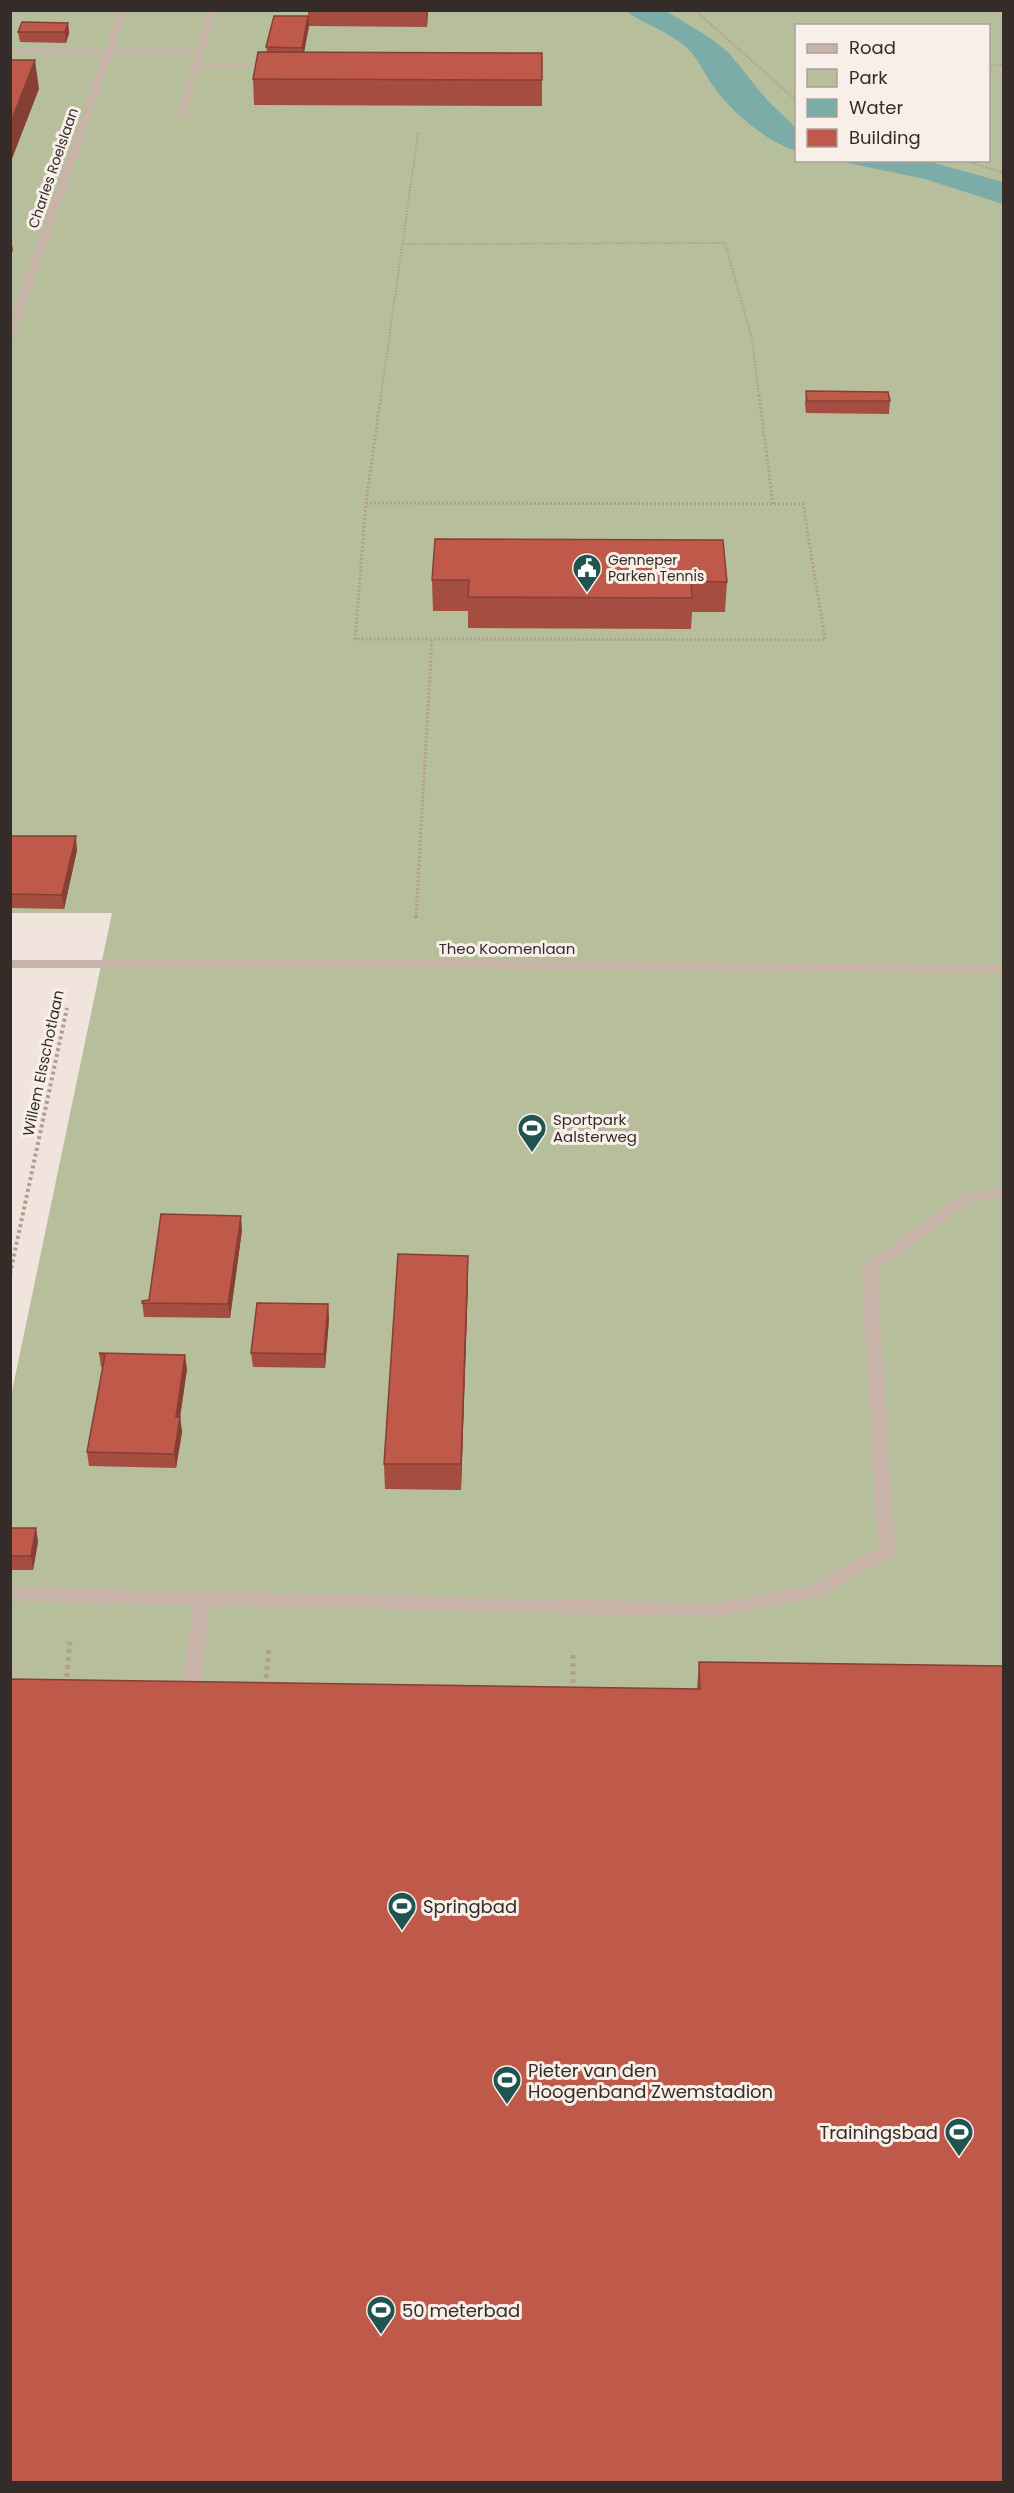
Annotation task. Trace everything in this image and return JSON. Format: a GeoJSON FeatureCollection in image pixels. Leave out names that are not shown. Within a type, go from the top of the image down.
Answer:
{"type":"FeatureCollection","features":[{"type":"Feature","properties":{"kind":"street","name":"Charles Roelslaan"},"geometry":{"type":"LineString","coordinates":[[10,336],[123,10]]}},
{"type":"Feature","properties":{"kind":"street"},"geometry":{"type":"LineString","coordinates":[[181,117],[212,10]]}},
{"type":"Feature","properties":{"kind":"street"},"geometry":{"type":"LineString","coordinates":[[10,52],[200,52]]}},
{"type":"Feature","properties":{"kind":"street"},"geometry":{"type":"LineString","coordinates":[[196,65],[280,65]]}},
{"type":"Feature","properties":{"kind":"street","name":"Theo Koomenlaan"},"geometry":{"type":"LineString","coordinates":[[10,964],[414,964],[1004,969]]}},
{"type":"Feature","properties":{"kind":"street"},"geometry":{"type":"LineString","coordinates":[[10,1594],[716,1610],[814,1592],[887,1551],[869,1268],[967,1198],[1004,1192]]}},
{"type":"Feature","properties":{"kind":"street"},"geometry":{"type":"LineString","coordinates":[[186,1719],[202,1599]]}},
{"type":"Feature","properties":{"kind":"path"},"geometry":{"type":"LineString","coordinates":[[694,10],[795,99]]}},
{"type":"Feature","properties":{"kind":"path"},"geometry":{"type":"LineString","coordinates":[[366,503],[803,504],[825,640],[355,639],[366,503],[418,134]]}},
{"type":"Feature","properties":{"kind":"path"},"geometry":{"type":"LineString","coordinates":[[969,162],[1004,173]]}},
{"type":"Feature","properties":{"kind":"path"},"geometry":{"type":"LineString","coordinates":[[403,244],[724,243],[753,339],[773,504]]}},
{"type":"Feature","properties":{"kind":"path"},"geometry":{"type":"LineString","coordinates":[[414,964],[432,639]]}},
{"type":"Feature","properties":{"kind":"path","name":"Willem Elsschotlaan"},"geometry":{"type":"LineString","coordinates":[[10,1274],[76,964]]}},
{"type":"Feature","properties":{"kind":"path"},"geometry":{"type":"LineString","coordinates":[[65,1695],[75,1596]]}},
{"type":"Feature","properties":{"kind":"path"},"geometry":{"type":"LineString","coordinates":[[265,1688],[274,1600]]}},
{"type":"Feature","properties":{"kind":"path"},"geometry":{"type":"LineString","coordinates":[[572,1606],[573,1702]]}},
{"type":"Feature","properties":{"kind":"green space","name":"Sportpark Aalsterweg"},"geometry":{"type":"Polygon","coordinates":[[[11,11],[1003,11],[1003,2482],[11,2482],[11,1396],[112,913],[11,913],[11,11]]]}},
{"type":"Feature","properties":{"kind":"water"},"geometry":{"type":"Polygon","coordinates":[[[625,11],[666,11],[728,52],[767,100],[795,127],[795,151],[772,140],[738,114],[719,94],[688,49],[625,11]]]}},
{"type":"Feature","properties":{"kind":"water"},"geometry":{"type":"Polygon","coordinates":[[[843,162],[931,162],[1003,182],[1003,204],[925,179],[843,162]]]}},
{"type":"Feature","properties":{"kind":"building"},"geometry":{"type":"Polygon","coordinates":[[[274,16],[308,16],[302,48],[266,47],[274,16]]]}},
{"type":"Feature","properties":{"kind":"building"},"geometry":{"type":"Polygon","coordinates":[[[22,22],[68,23],[65,32],[18,32],[22,22]]]}},
{"type":"Feature","properties":{"kind":"building"},"geometry":{"type":"Polygon","coordinates":[[[258,52],[542,53],[542,80],[253,79],[258,52]]]}},
{"type":"Feature","properties":{"kind":"building"},"geometry":{"type":"Polygon","coordinates":[[[10,60],[35,60],[10,124],[10,60]]]}},
{"type":"Feature","properties":{"kind":"building"},"geometry":{"type":"Polygon","coordinates":[[[806,391],[888,392],[890,401],[807,401],[806,391]]]}},
{"type":"Feature","properties":{"kind":"building"},"geometry":{"type":"Polygon","coordinates":[[[435,539],[723,540],[727,582],[691,581],[692,598],[468,597],[469,580],[432,580],[435,539]]]}},
{"type":"Feature","properties":{"kind":"building"},"geometry":{"type":"Polygon","coordinates":[[[10,836],[76,836],[62,895],[10,894],[10,836]]]}},
{"type":"Feature","properties":{"kind":"building"},"geometry":{"type":"Polygon","coordinates":[[[161,1214],[241,1216],[228,1304],[142,1303],[142,1301],[149,1300],[161,1214]]]}},
{"type":"Feature","properties":{"kind":"building"},"geometry":{"type":"Polygon","coordinates":[[[398,1254],[468,1256],[461,1464],[384,1464],[398,1254]]]}},
{"type":"Feature","properties":{"kind":"building"},"geometry":{"type":"Polygon","coordinates":[[[257,1303],[328,1304],[324,1354],[251,1353],[257,1303]]]}},
{"type":"Feature","properties":{"kind":"building"},"geometry":{"type":"Polygon","coordinates":[[[99,1353],[185,1355],[176,1417],[180,1417],[174,1454],[87,1452],[105,1355],[99,1353]]]}},
{"type":"Feature","properties":{"kind":"building"},"geometry":{"type":"Polygon","coordinates":[[[10,1528],[36,1528],[31,1556],[10,1556],[10,1528]]]}},
{"type":"Feature","properties":{"kind":"building","name":"Pieter van den Hoogenband Zwemstadion"},"geometry":{"type":"Polygon","coordinates":[[[699,1662],[1004,1666],[1004,2482],[10,2482],[10,1679],[700,1689],[699,1662]]]}},
{"type":"Feature","properties":{"kind":"place","name":"Genneper Parken Tennis"},"geometry":{"type":"Point","coordinates":[587,594]}},
{"type":"Feature","properties":{"kind":"place","name":"Sportpark Aalsterweg"},"geometry":{"type":"Point","coordinates":[532,1154]}},
{"type":"Feature","properties":{"kind":"place","name":"Springbad"},"geometry":{"type":"Point","coordinates":[402,1932]}},
{"type":"Feature","properties":{"kind":"place","name":"Pieter van den Hoogenband Zwemstadion"},"geometry":{"type":"Point","coordinates":[507,2106]}},
{"type":"Feature","properties":{"kind":"place","name":"Trainingsbad"},"geometry":{"type":"Point","coordinates":[959,2158]}},
{"type":"Feature","properties":{"kind":"place","name":"50 meterbad"},"geometry":{"type":"Point","coordinates":[381,2336]}}]}
